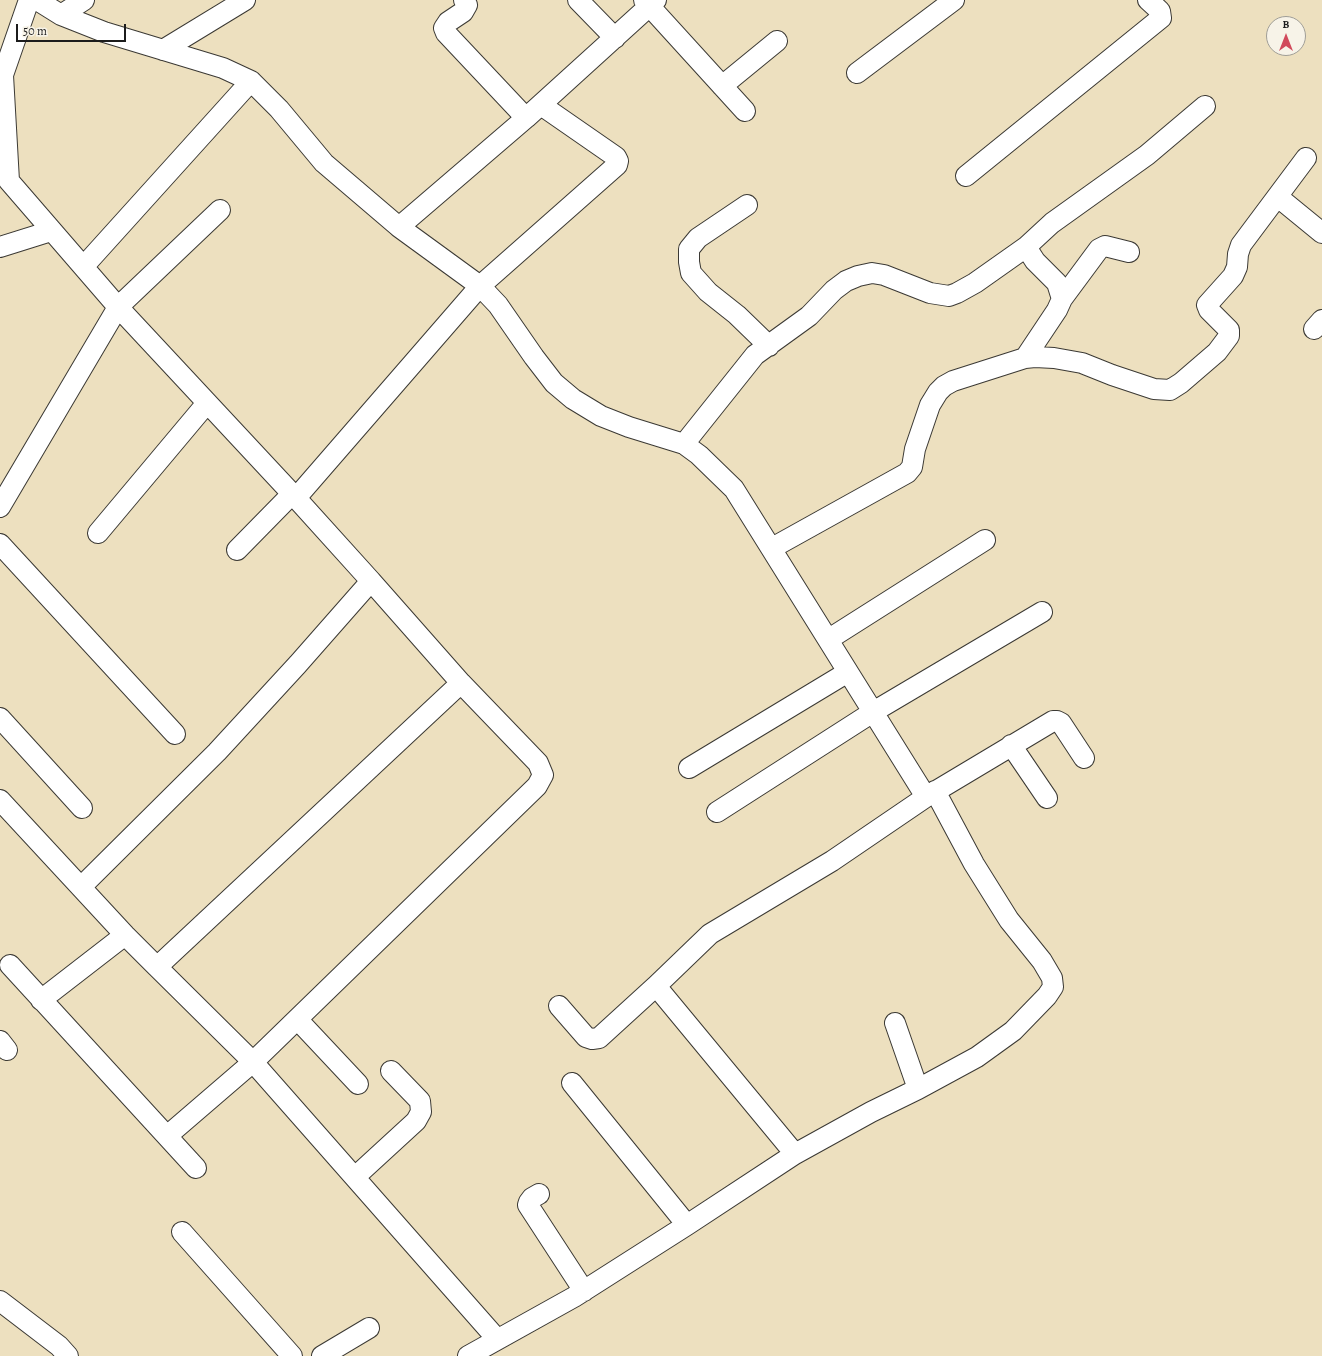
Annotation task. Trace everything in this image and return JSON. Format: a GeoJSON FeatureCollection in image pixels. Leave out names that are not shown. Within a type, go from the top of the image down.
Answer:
{"type":"FeatureCollection","features":[{"type":"Feature","properties":{"kind":"street"},"geometry":{"type":"LineString","coordinates":[[29,0],[3,75],[5,180],[84,266],[118,307],[294,496],[461,683],[538,763],[543,775],[537,786],[253,1062],[167,1136]]}},
{"type":"Feature","properties":{"kind":"street"},"geometry":{"type":"LineString","coordinates":[[37,0],[61,15],[104,32],[222,68],[251,81],[279,109],[324,163],[399,227],[480,286],[498,305],[554,383],[573,399],[601,416],[684,444],[699,455],[734,488],[873,712],[931,794],[1009,920],[1042,961],[1052,978],[1053,987],[1048,996],[1013,1031],[977,1057],[918,1089],[871,1112],[795,1154],[584,1291],[468,1356]]}},
{"type":"Feature","properties":{"kind":"street"},"geometry":{"type":"LineString","coordinates":[[61,15],[84,0]]}},
{"type":"Feature","properties":{"kind":"street"},"geometry":{"type":"LineString","coordinates":[[163,50],[245,0]]}},
{"type":"Feature","properties":{"kind":"street"},"geometry":{"type":"LineString","coordinates":[[464,0],[467,5],[464,12],[448,22],[444,28],[446,33],[526,118]]}},
{"type":"Feature","properties":{"kind":"street"},"geometry":{"type":"LineString","coordinates":[[578,0],[615,38]]}},
{"type":"Feature","properties":{"kind":"street"},"geometry":{"type":"LineString","coordinates":[[857,73],[954,0]]}},
{"type":"Feature","properties":{"kind":"street"},"geometry":{"type":"LineString","coordinates":[[966,176],[1160,18],[1160,11],[1148,0]]}},
{"type":"Feature","properties":{"kind":"street"},"geometry":{"type":"LineString","coordinates":[[399,227],[541,105],[615,38],[650,2],[745,112]]}},
{"type":"Feature","properties":{"kind":"street"},"geometry":{"type":"LineString","coordinates":[[722,86],[777,41]]}},
{"type":"Feature","properties":{"kind":"street"},"geometry":{"type":"LineString","coordinates":[[84,266],[251,81]]}},
{"type":"Feature","properties":{"kind":"street"},"geometry":{"type":"LineString","coordinates":[[237,550],[294,496],[480,286],[617,165],[618,161],[616,156],[541,105]]}},
{"type":"Feature","properties":{"kind":"street"},"geometry":{"type":"LineString","coordinates":[[684,444],[755,355],[809,316],[834,290],[846,281],[858,276],[872,273],[884,275],[930,294],[949,296],[957,294],[1026,247],[1052,223],[1147,155],[1205,106]]}},
{"type":"Feature","properties":{"kind":"street"},"geometry":{"type":"LineString","coordinates":[[772,548],[907,473],[912,467],[915,449],[930,405],[938,392],[944,386],[953,381],[1025,358],[1035,357],[1054,358],[1082,364],[1154,389],[1170,390],[1181,383],[1217,352],[1229,336],[1229,330],[1209,310],[1207,305],[1233,276],[1237,267],[1238,254],[1242,246],[1306,158]]}},
{"type":"Feature","properties":{"kind":"street"},"geometry":{"type":"LineString","coordinates":[[1278,196],[1322,233]]}},
{"type":"Feature","properties":{"kind":"street"},"geometry":{"type":"LineString","coordinates":[[747,204],[698,238],[689,249],[689,262],[691,273],[708,292],[737,315],[769,346]]}},
{"type":"Feature","properties":{"kind":"street"},"geometry":{"type":"LineString","coordinates":[[0,507],[118,307],[220,210]]}},
{"type":"Feature","properties":{"kind":"street"},"geometry":{"type":"LineString","coordinates":[[0,246],[51,231]]}},
{"type":"Feature","properties":{"kind":"street"},"geometry":{"type":"LineString","coordinates":[[1025,358],[1057,310],[1062,299],[1099,249],[1105,246],[1129,252]]}},
{"type":"Feature","properties":{"kind":"street"},"geometry":{"type":"LineString","coordinates":[[1026,247],[1035,261],[1057,283],[1062,299]]}},
{"type":"Feature","properties":{"kind":"street"},"geometry":{"type":"LineString","coordinates":[[98,533],[207,402]]}},
{"type":"Feature","properties":{"kind":"street"},"geometry":{"type":"LineString","coordinates":[[829,639],[985,540]]}},
{"type":"Feature","properties":{"kind":"street"},"geometry":{"type":"LineString","coordinates":[[0,544],[175,734]]}},
{"type":"Feature","properties":{"kind":"street"},"geometry":{"type":"LineString","coordinates":[[81,887],[217,752],[298,664],[371,581]]}},
{"type":"Feature","properties":{"kind":"street"},"geometry":{"type":"LineString","coordinates":[[717,812],[873,712],[1042,612]]}},
{"type":"Feature","properties":{"kind":"street"},"geometry":{"type":"LineString","coordinates":[[689,768],[848,672]]}},
{"type":"Feature","properties":{"kind":"street"},"geometry":{"type":"LineString","coordinates":[[157,967],[461,683]]}},
{"type":"Feature","properties":{"kind":"street"},"geometry":{"type":"LineString","coordinates":[[0,718],[82,808]]}},
{"type":"Feature","properties":{"kind":"street"},"geometry":{"type":"LineString","coordinates":[[559,1006],[586,1037],[592,1039],[599,1038],[710,934],[832,861],[931,794],[1053,721],[1061,723],[1084,758]]}},
{"type":"Feature","properties":{"kind":"street"},"geometry":{"type":"LineString","coordinates":[[1011,745],[1047,798]]}},
{"type":"Feature","properties":{"kind":"street"},"geometry":{"type":"LineString","coordinates":[[0,800],[125,935],[253,1062],[497,1339]]}},
{"type":"Feature","properties":{"kind":"street"},"geometry":{"type":"LineString","coordinates":[[41,1000],[125,935]]}},
{"type":"Feature","properties":{"kind":"street"},"geometry":{"type":"LineString","coordinates":[[10,965],[196,1168]]}},
{"type":"Feature","properties":{"kind":"street"},"geometry":{"type":"LineString","coordinates":[[656,986],[795,1154]]}},
{"type":"Feature","properties":{"kind":"street"},"geometry":{"type":"LineString","coordinates":[[297,1019],[358,1084]]}},
{"type":"Feature","properties":{"kind":"street"},"geometry":{"type":"LineString","coordinates":[[895,1023],[918,1089]]}},
{"type":"Feature","properties":{"kind":"street"},"geometry":{"type":"LineString","coordinates":[[354,1177],[416,1121],[421,1112],[420,1101],[391,1071]]}},
{"type":"Feature","properties":{"kind":"street"},"geometry":{"type":"LineString","coordinates":[[572,1083],[687,1225]]}},
{"type":"Feature","properties":{"kind":"street"},"geometry":{"type":"LineString","coordinates":[[539,1194],[532,1198],[528,1205],[584,1291]]}},
{"type":"Feature","properties":{"kind":"street"},"geometry":{"type":"LineString","coordinates":[[182,1232],[292,1356]]}},
{"type":"Feature","properties":{"kind":"street"},"geometry":{"type":"LineString","coordinates":[[0,1301],[59,1346],[68,1356]]}},
{"type":"Feature","properties":{"kind":"street"},"geometry":{"type":"LineString","coordinates":[[322,1356],[369,1328]]}}]}
